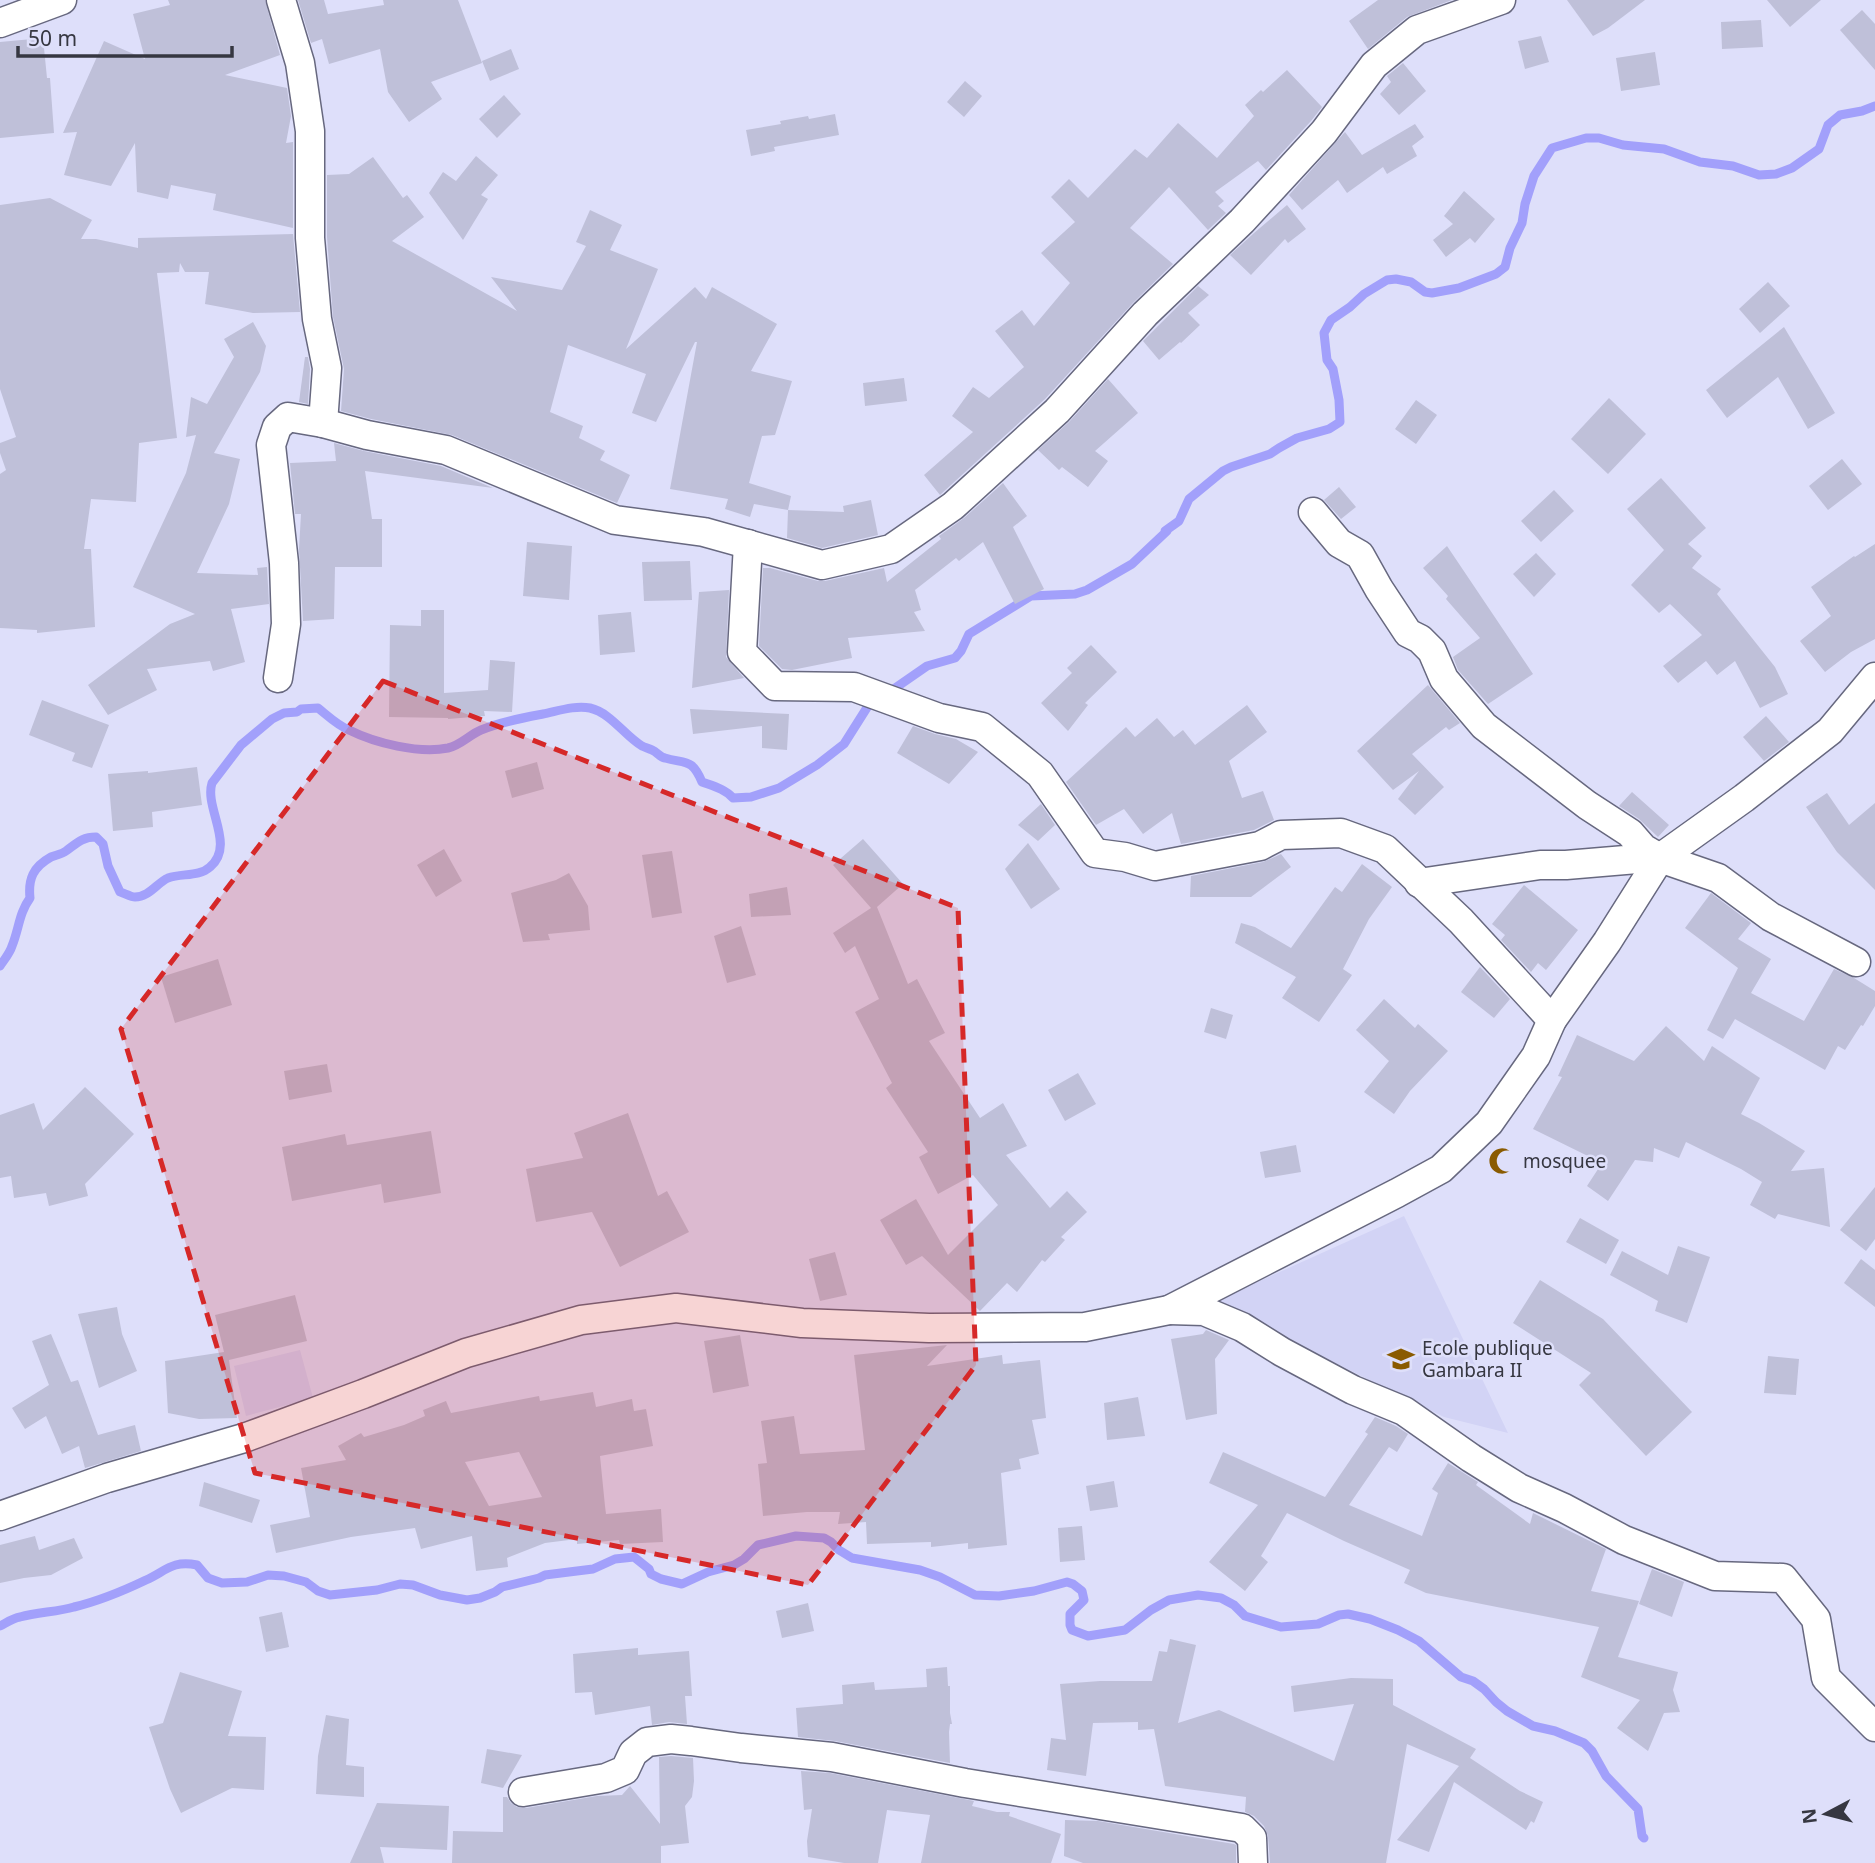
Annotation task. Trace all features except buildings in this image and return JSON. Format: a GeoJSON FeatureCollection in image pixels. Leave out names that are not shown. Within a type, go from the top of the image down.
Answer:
{"type":"FeatureCollection","features":[{"type":"Feature","properties":{"kind":"street"},"geometry":{"type":"LineString","coordinates":[[0,23],[62,0]]}},
{"type":"Feature","properties":{"kind":"street"},"geometry":{"type":"LineString","coordinates":[[281,0],[300,63],[310,131],[310,238],[317,319],[327,368],[323,423]]}},
{"type":"Feature","properties":{"kind":"street"},"geometry":{"type":"LineString","coordinates":[[278,678],[286,624],[284,563],[271,445],[277,427],[288,417],[446,450],[615,520],[704,532],[822,565],[891,549],[953,506],[1057,411],[1145,313],[1242,221],[1324,132],[1374,65],[1417,30],[1501,0]]}},
{"type":"Feature","properties":{"kind":"street"},"geometry":{"type":"LineString","coordinates":[[1313,512],[1339,543],[1360,555],[1408,633],[1420,639],[1432,651],[1444,679],[1484,726],[1587,805],[1630,833],[1643,848],[1660,858],[1718,878],[1771,917],[1856,962]]}},
{"type":"Feature","properties":{"kind":"street"},"geometry":{"type":"LineString","coordinates":[[748,544],[742,652],[775,687],[854,687],[939,718],[982,727],[1040,774],[1095,853],[1125,857],[1156,866],[1260,846],[1281,835],[1341,833],[1385,849],[1461,920],[1552,1020]]}},
{"type":"Feature","properties":{"kind":"street"},"geometry":{"type":"LineString","coordinates":[[1168,1310],[1441,1169],[1489,1123],[1536,1056],[1552,1020],[1607,942],[1660,858],[1744,798],[1830,731],[1875,677]]}},
{"type":"Feature","properties":{"kind":"street"},"geometry":{"type":"LineString","coordinates":[[1419,883],[1540,865],[1660,858]]}},
{"type":"Feature","properties":{"kind":"street"},"geometry":{"type":"LineString","coordinates":[[0,1516],[107,1478],[244,1438],[466,1353],[581,1320],[676,1308],[802,1323],[929,1328],[1085,1326],[1168,1310],[1203,1311],[1242,1327],[1353,1390],[1404,1411],[1519,1488],[1624,1540],[1716,1576],[1783,1578],[1816,1619],[1826,1678],[1875,1727]]}},
{"type":"Feature","properties":{"kind":"street"},"geometry":{"type":"LineString","coordinates":[[523,1793],[606,1778],[625,1770],[633,1753],[647,1742],[671,1739],[832,1757],[965,1783],[1242,1828],[1252,1838],[1252,1863]]}},
{"type":"Feature","properties":{"kind":"highlighted area"},"geometry":{"type":"Polygon","coordinates":[[[383,681],[958,908],[976,1365],[808,1585],[255,1473],[121,1029],[383,681]]]}},
{"type":"Feature","properties":{"kind":"shaded area","name":"Ecole publique Gambara II"},"geometry":{"type":"Polygon","coordinates":[[[1404,1216],[1508,1433],[1444,1417],[1213,1302],[1404,1216]]]}},
{"type":"Feature","properties":{"kind":"shaded area"},"geometry":{"type":"Polygon","coordinates":[[[300,1350],[313,1398],[246,1416],[234,1366],[300,1350]]]}},
{"type":"Feature","properties":{"kind":"waterway"},"geometry":{"type":"LineString","coordinates":[[888,693],[927,666],[955,658],[969,634],[1031,596],[1075,594],[1132,564],[1179,521],[1189,499],[1223,471],[1270,454],[1297,438],[1329,429],[1340,422],[1339,400],[1333,369],[1327,360],[1324,333],[1331,320],[1387,280],[1411,282],[1425,292],[1432,293],[1459,288],[1496,274],[1505,267],[1510,248],[1522,223],[1534,176],[1552,148],[1586,138],[1599,138],[1623,145],[1664,149],[1700,162],[1733,166],[1759,175],[1776,174],[1792,168],[1819,149],[1828,125],[1840,115],[1875,106]]}},
{"type":"Feature","properties":{"kind":"waterway"},"geometry":{"type":"LineString","coordinates":[[0,966],[11,949],[21,915],[30,898],[31,879],[36,869],[83,839],[96,837],[103,844],[108,866],[120,892],[133,897],[145,895],[168,878],[201,872],[210,867],[220,848],[212,804],[212,783],[241,745],[272,719],[284,713],[318,708],[340,726],[360,735],[397,746],[424,750],[453,747],[481,730],[503,722],[578,707],[590,708],[611,719],[642,746],[663,757],[691,765],[702,782],[723,790],[733,798],[751,797],[779,788],[817,765],[844,744],[868,706],[876,700]]}},
{"type":"Feature","properties":{"kind":"waterway"},"geometry":{"type":"LineString","coordinates":[[0,1626],[17,1618],[68,1609],[102,1599],[181,1564],[197,1565],[208,1578],[222,1583],[247,1582],[268,1575],[284,1576],[306,1582],[318,1591],[330,1595],[377,1590],[400,1584],[467,1600],[545,1575],[593,1569],[615,1559],[634,1557],[649,1569],[651,1574],[682,1584],[708,1572],[734,1565],[758,1545],[796,1536],[824,1538],[852,1558],[920,1570],[975,1595],[999,1596],[1034,1591],[1067,1582],[1073,1584],[1082,1591],[1084,1600],[1070,1614],[1070,1625],[1072,1630],[1088,1636],[1125,1630],[1169,1600],[1198,1595],[1221,1598],[1234,1605],[1245,1616],[1281,1627],[1318,1624],[1348,1614],[1370,1619],[1419,1641],[1461,1677],[1484,1689],[1507,1711],[1533,1726],[1555,1731],[1584,1743],[1592,1751],[1606,1776],[1638,1809],[1644,1838]]}},
{"type":"Feature","properties":{"kind":"place","name":"mosquee"},"geometry":{"type":"Point","coordinates":[1502,1161]}},
{"type":"Feature","properties":{"kind":"place","name":"Ecole publique Gambara II"},"geometry":{"type":"Point","coordinates":[1401,1359]}}]}
